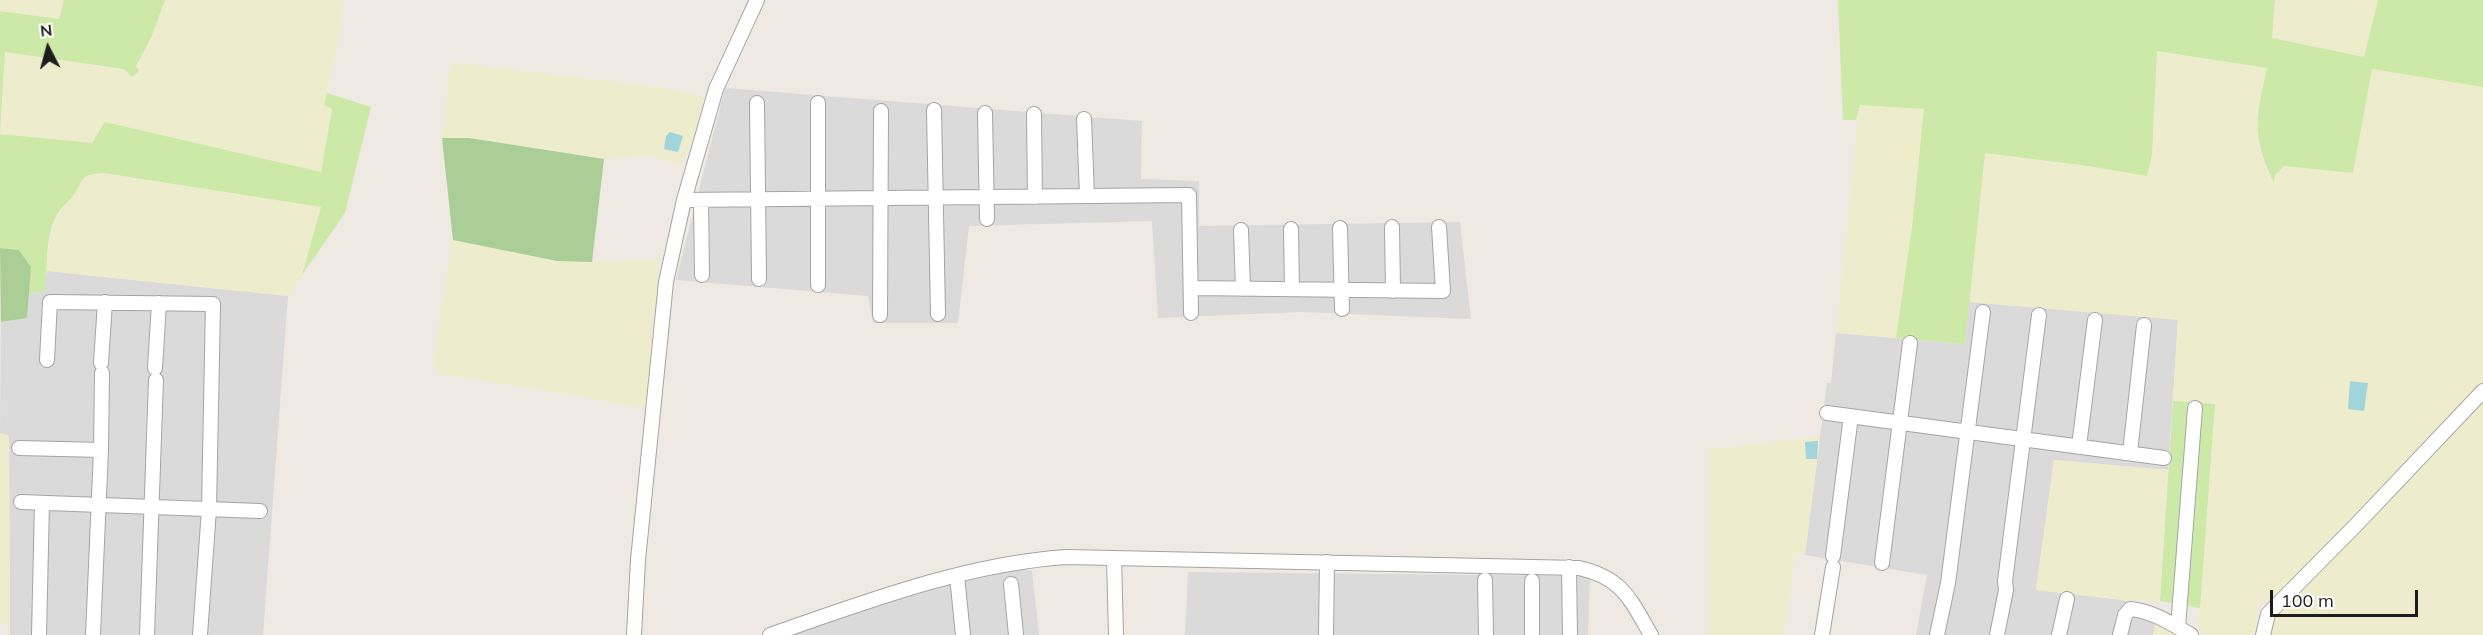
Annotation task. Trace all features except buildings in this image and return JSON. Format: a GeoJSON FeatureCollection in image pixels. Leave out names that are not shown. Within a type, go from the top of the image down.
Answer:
{"type":"FeatureCollection","features":[{"type":"Feature","properties":{"kind":"street"},"geometry":{"type":"LineString","coordinates":[[634,635],[638,560],[666,282],[684,200],[716,89],[757,0]]}},
{"type":"Feature","properties":{"kind":"street"},"geometry":{"type":"LineString","coordinates":[[757,103],[759,279]]}},
{"type":"Feature","properties":{"kind":"street"},"geometry":{"type":"LineString","coordinates":[[818,285],[819,103]]}},
{"type":"Feature","properties":{"kind":"street"},"geometry":{"type":"LineString","coordinates":[[934,110],[938,314]]}},
{"type":"Feature","properties":{"kind":"street"},"geometry":{"type":"LineString","coordinates":[[880,315],[881,111]]}},
{"type":"Feature","properties":{"kind":"street"},"geometry":{"type":"LineString","coordinates":[[985,113],[987,219]]}},
{"type":"Feature","properties":{"kind":"street"},"geometry":{"type":"LineString","coordinates":[[1034,114],[1035,197]]}},
{"type":"Feature","properties":{"kind":"street"},"geometry":{"type":"LineString","coordinates":[[1084,119],[1087,196]]}},
{"type":"Feature","properties":{"kind":"street"},"geometry":{"type":"LineString","coordinates":[[684,200],[1189,195],[1191,313]]}},
{"type":"Feature","properties":{"kind":"street"},"geometry":{"type":"LineString","coordinates":[[701,200],[702,274]]}},
{"type":"Feature","properties":{"kind":"street"},"geometry":{"type":"LineString","coordinates":[[1392,227],[1393,291]]}},
{"type":"Feature","properties":{"kind":"street"},"geometry":{"type":"LineString","coordinates":[[1191,288],[1443,291],[1439,227]]}},
{"type":"Feature","properties":{"kind":"street"},"geometry":{"type":"LineString","coordinates":[[1340,228],[1342,309]]}},
{"type":"Feature","properties":{"kind":"street"},"geometry":{"type":"LineString","coordinates":[[1291,229],[1292,289]]}},
{"type":"Feature","properties":{"kind":"street"},"geometry":{"type":"LineString","coordinates":[[1241,230],[1243,289]]}},
{"type":"Feature","properties":{"kind":"street"},"geometry":{"type":"LineString","coordinates":[[47,360],[50,302],[213,304],[209,509],[200,635]]}},
{"type":"Feature","properties":{"kind":"street"},"geometry":{"type":"LineString","coordinates":[[93,635],[105,302]]}},
{"type":"Feature","properties":{"kind":"street"},"geometry":{"type":"LineString","coordinates":[[147,635],[159,303]]}},
{"type":"Feature","properties":{"kind":"street"},"geometry":{"type":"LineString","coordinates":[[1937,635],[1948,583],[1983,312]]}},
{"type":"Feature","properties":{"kind":"street"},"geometry":{"type":"LineString","coordinates":[[1997,635],[2006,590],[2005,581],[2039,315]]}},
{"type":"Feature","properties":{"kind":"street"},"geometry":{"type":"LineString","coordinates":[[2079,446],[2095,320]]}},
{"type":"Feature","properties":{"kind":"street"},"geometry":{"type":"LineString","coordinates":[[2130,453],[2144,325]]}},
{"type":"Feature","properties":{"kind":"street"},"geometry":{"type":"LineString","coordinates":[[1882,563],[1910,343]]}},
{"type":"Feature","properties":{"kind":"street"},"geometry":{"type":"LineString","coordinates":[[2263,635],[2268,614],[2483,391]]}},
{"type":"Feature","properties":{"kind":"street"},"geometry":{"type":"LineString","coordinates":[[2178,627],[2194,408]]}},
{"type":"Feature","properties":{"kind":"street"},"geometry":{"type":"LineString","coordinates":[[1827,413],[2164,458]]}},
{"type":"Feature","properties":{"kind":"street"},"geometry":{"type":"LineString","coordinates":[[1822,635],[1851,416]]}},
{"type":"Feature","properties":{"kind":"street"},"geometry":{"type":"LineString","coordinates":[[19,448],[101,450]]}},
{"type":"Feature","properties":{"kind":"street"},"geometry":{"type":"LineString","coordinates":[[21,502],[260,511]]}},
{"type":"Feature","properties":{"kind":"street"},"geometry":{"type":"LineString","coordinates":[[39,635],[42,503]]}},
{"type":"Feature","properties":{"kind":"street"},"geometry":{"type":"LineString","coordinates":[[1113,558],[1116,635]]}},
{"type":"Feature","properties":{"kind":"street"},"geometry":{"type":"LineString","coordinates":[[770,635],[806,629],[882,597],[999,565],[1032,559],[1113,558],[1569,567],[1600,573],[1616,583],[1630,598],[1651,635]]}},
{"type":"Feature","properties":{"kind":"street"},"geometry":{"type":"LineString","coordinates":[[1326,635],[1327,562]]}},
{"type":"Feature","properties":{"kind":"street"},"geometry":{"type":"LineString","coordinates":[[1569,567],[1570,635]]}},
{"type":"Feature","properties":{"kind":"street"},"geometry":{"type":"LineString","coordinates":[[957,576],[963,635]]}},
{"type":"Feature","properties":{"kind":"street"},"geometry":{"type":"LineString","coordinates":[[1485,580],[1486,635]]}},
{"type":"Feature","properties":{"kind":"street"},"geometry":{"type":"LineString","coordinates":[[1532,581],[1532,635]]}},
{"type":"Feature","properties":{"kind":"street"},"geometry":{"type":"LineString","coordinates":[[1011,584],[1016,635]]}},
{"type":"Feature","properties":{"kind":"street"},"geometry":{"type":"LineString","coordinates":[[2059,635],[2067,599]]}},
{"type":"Feature","properties":{"kind":"street"},"geometry":{"type":"LineString","coordinates":[[2120,635],[2125,615],[2130,609],[2143,610],[2191,635]]}},
{"type":"Feature","properties":{"kind":"shaded area"},"geometry":{"type":"Polygon","coordinates":[[[725,88],[1142,121],[1141,179],[1199,181],[1199,226],[1460,222],[1471,319],[1302,312],[1158,318],[1152,221],[969,226],[958,323],[873,323],[868,296],[676,280],[725,88]]]}},
{"type":"Feature","properties":{"kind":"shaded area"},"geometry":{"type":"Polygon","coordinates":[[[47,271],[288,296],[263,635],[10,635],[9,436],[0,433],[1,322],[27,318],[28,293],[44,292],[47,271]]]}},
{"type":"Feature","properties":{"kind":"shaded area"},"geometry":{"type":"Polygon","coordinates":[[[1969,302],[2178,319],[2168,470],[2054,460],[2036,590],[2123,600],[2157,620],[2153,635],[1916,635],[1927,575],[1805,555],[1827,383],[1831,383],[1836,333],[1965,344],[1969,302]]]}},
{"type":"Feature","properties":{"kind":"shaded area"},"geometry":{"type":"Polygon","coordinates":[[[1022,569],[1032,571],[1039,635],[785,635],[840,616],[950,585],[1022,569]]]}},
{"type":"Feature","properties":{"kind":"shaded area"},"geometry":{"type":"Polygon","coordinates":[[[1188,572],[1590,576],[1588,635],[1185,635],[1188,572]]]}},
{"type":"Feature","properties":{"kind":"green space"},"geometry":{"type":"Polygon","coordinates":[[[0,0],[64,0],[60,19],[0,11],[0,0]]]}},
{"type":"Feature","properties":{"kind":"green space"},"geometry":{"type":"Polygon","coordinates":[[[64,0],[165,0],[151,38],[136,66],[139,71],[132,77],[124,69],[5,52],[0,134],[0,11],[59,19],[64,0]]]}},
{"type":"Feature","properties":{"kind":"green space"},"geometry":{"type":"Polygon","coordinates":[[[165,0],[343,0],[342,24],[324,105],[332,109],[321,172],[105,122],[92,143],[0,134],[5,52],[124,69],[132,76],[151,38],[165,0]]]}},
{"type":"Feature","properties":{"kind":"green space"},"geometry":{"type":"Polygon","coordinates":[[[1838,0],[2275,0],[2272,38],[2364,57],[2378,0],[2483,0],[2483,87],[2372,69],[2353,173],[2284,166],[2275,175],[2274,183],[2262,152],[2258,126],[2260,100],[2267,68],[2157,51],[2152,154],[2147,176],[1985,153],[1965,344],[1896,338],[1912,227],[1924,109],[1860,105],[1856,120],[1843,120],[1838,0]]]}},
{"type":"Feature","properties":{"kind":"green space"},"geometry":{"type":"Polygon","coordinates":[[[2275,0],[2378,0],[2364,57],[2272,38],[2275,0]]]}},
{"type":"Feature","properties":{"kind":"green space"},"geometry":{"type":"Polygon","coordinates":[[[2157,51],[2267,67],[2256,116],[2260,155],[2274,182],[2275,175],[2284,166],[2353,173],[2372,69],[2483,87],[2483,635],[2267,635],[2267,601],[2258,605],[2257,635],[2208,635],[2198,630],[2215,404],[2173,401],[2178,320],[1969,302],[1985,153],[2147,176],[2152,154],[2157,51]]]}},
{"type":"Feature","properties":{"kind":"green space"},"geometry":{"type":"Polygon","coordinates":[[[451,62],[665,88],[709,98],[682,165],[648,156],[604,159],[459,138],[441,141],[451,62]]]}},
{"type":"Feature","properties":{"kind":"green space"},"geometry":{"type":"Polygon","coordinates":[[[327,93],[371,107],[345,213],[302,275],[321,207],[104,173],[91,174],[84,178],[72,198],[60,210],[51,228],[45,292],[28,293],[31,267],[19,250],[0,248],[0,134],[92,143],[105,122],[321,172],[332,109],[324,105],[327,93]]]}},
{"type":"Feature","properties":{"kind":"green space"},"geometry":{"type":"Polygon","coordinates":[[[1859,105],[1924,109],[1912,227],[1896,338],[1836,333],[1859,105]]]}},
{"type":"Feature","properties":{"kind":"green space"},"geometry":{"type":"Polygon","coordinates":[[[442,138],[469,138],[604,159],[592,262],[557,261],[453,240],[442,138]]]}},
{"type":"Feature","properties":{"kind":"green space"},"geometry":{"type":"Polygon","coordinates":[[[104,173],[321,207],[302,276],[288,296],[47,271],[46,260],[54,223],[60,210],[72,198],[82,178],[90,174],[104,173]]]}},
{"type":"Feature","properties":{"kind":"green space"},"geometry":{"type":"Polygon","coordinates":[[[453,240],[580,262],[659,259],[647,406],[641,405],[641,408],[437,374],[438,368],[433,367],[453,240]]]}},
{"type":"Feature","properties":{"kind":"green space"},"geometry":{"type":"Polygon","coordinates":[[[0,248],[19,250],[31,267],[27,318],[1,322],[1,333],[0,248]]]}},
{"type":"Feature","properties":{"kind":"green space"},"geometry":{"type":"Polygon","coordinates":[[[2173,401],[2215,404],[2200,608],[2160,601],[2173,401]]]}},
{"type":"Feature","properties":{"kind":"green space"},"geometry":{"type":"Polygon","coordinates":[[[0,433],[9,436],[10,623],[0,623],[0,433]]]}},
{"type":"Feature","properties":{"kind":"green space"},"geometry":{"type":"Polygon","coordinates":[[[1820,437],[1805,555],[1795,555],[1784,635],[1708,635],[1708,449],[1820,437]]]}},
{"type":"Feature","properties":{"kind":"green space"},"geometry":{"type":"Polygon","coordinates":[[[2054,460],[2168,470],[2160,601],[2123,600],[2036,590],[2054,460]]]}},
{"type":"Feature","properties":{"kind":"green space"},"geometry":{"type":"Polygon","coordinates":[[[2157,620],[2182,635],[2153,635],[2157,620]]]}},
{"type":"Feature","properties":{"kind":"water"},"geometry":{"type":"Polygon","coordinates":[[[670,132],[683,136],[678,152],[664,149],[666,136],[670,132]]]}},
{"type":"Feature","properties":{"kind":"water"},"geometry":{"type":"Polygon","coordinates":[[[2350,381],[2368,383],[2364,411],[2348,409],[2350,381]]]}},
{"type":"Feature","properties":{"kind":"water"},"geometry":{"type":"Polygon","coordinates":[[[1818,441],[1817,459],[1806,459],[1805,442],[1818,441]]]}}]}
